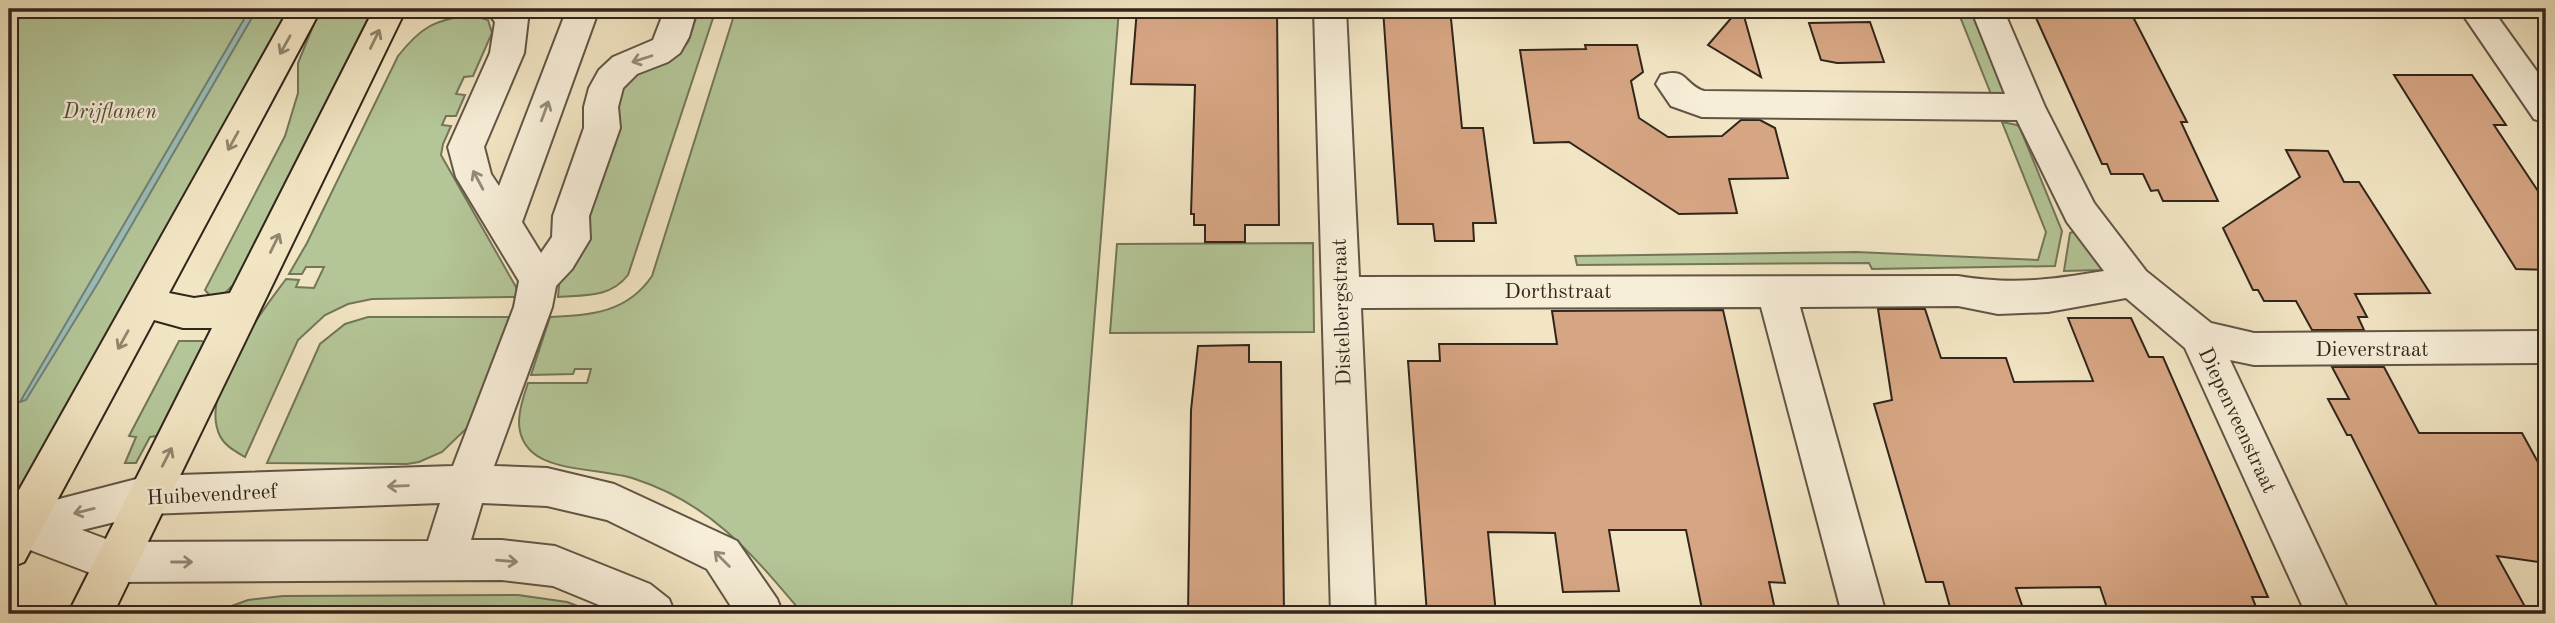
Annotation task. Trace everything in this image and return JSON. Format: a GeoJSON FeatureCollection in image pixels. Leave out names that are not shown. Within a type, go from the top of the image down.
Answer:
{"type":"FeatureCollection","features":[{"type":"Feature","properties":{"kind":"main road"},"geometry":{"type":"LineString","coordinates":[[14,538],[305,9]]}},
{"type":"Feature","properties":{"kind":"main road"},"geometry":{"type":"LineString","coordinates":[[90,614],[390,9]]}},
{"type":"Feature","properties":{"kind":"main road"},"geometry":{"type":"LineString","coordinates":[[144,301],[185,315],[222,312],[245,304]]}},
{"type":"Feature","properties":{"kind":"street"},"geometry":{"type":"LineString","coordinates":[[504,221],[583,9]]}},
{"type":"Feature","properties":{"kind":"street"},"geometry":{"type":"LineString","coordinates":[[444,560],[467,484],[533,307],[538,280],[559,258],[571,239],[571,216],[602,128],[599,114],[614,72],[633,61],[650,58],[669,44],[681,9]]}},
{"type":"Feature","properties":{"kind":"street","name":"Distelbergstraat"},"geometry":{"type":"LineString","coordinates":[[1330,9],[1353,614]]}},
{"type":"Feature","properties":{"kind":"street","name":"Diepenveenstraat"},"geometry":{"type":"LineString","coordinates":[[1987,9],[2028,107],[2080,212],[2133,282],[2200,338],[2329,614]]}},
{"type":"Feature","properties":{"kind":"street"},"geometry":{"type":"LineString","coordinates":[[2474,9],[2546,110]]}},
{"type":"Feature","properties":{"kind":"street"},"geometry":{"type":"LineString","coordinates":[[509,12],[507,53],[466,147],[474,177],[504,221],[538,280]]}},
{"type":"Feature","properties":{"kind":"street"},"geometry":{"type":"LineString","coordinates":[[1673,84],[1683,97],[1702,104],[2028,107]]}},
{"type":"Feature","properties":{"kind":"street","name":"Dorthstraat"},"geometry":{"type":"LineString","coordinates":[[1340,293],[1958,291],[1997,298],[2048,296],[2133,282]]}},
{"type":"Feature","properties":{"kind":"street"},"geometry":{"type":"LineString","coordinates":[[1776,290],[1864,614]]}},
{"type":"Feature","properties":{"kind":"street","name":"Dieverstraat"},"geometry":{"type":"LineString","coordinates":[[2200,338],[2254,349],[2546,347]]}},
{"type":"Feature","properties":{"kind":"street","name":"Huibevendreef"},"geometry":{"type":"LineString","coordinates":[[14,538],[148,495],[467,484],[547,487],[614,503],[722,555],[761,614]]}},
{"type":"Feature","properties":{"kind":"street"},"geometry":{"type":"LineString","coordinates":[[14,538],[114,562],[502,560],[555,566],[634,598],[653,614]]}},
{"type":"Feature","properties":{"kind":"green space","name":"Drijflanen"},"geometry":{"type":"Polygon","coordinates":[[[9,9],[292,9],[9,521],[9,9]]]}},
{"type":"Feature","properties":{"kind":"green space"},"geometry":{"type":"Polygon","coordinates":[[[320,9],[373,9],[235,283],[225,293],[212,298],[205,290],[285,136],[298,93],[298,63],[320,9]]]}},
{"type":"Feature","properties":{"kind":"green space"},"geometry":{"type":"Polygon","coordinates":[[[699,9],[716,9],[628,275],[605,292],[558,297],[560,274],[588,241],[589,224],[586,214],[612,109],[624,80],[678,54],[688,42],[699,9]]]}},
{"type":"Feature","properties":{"kind":"green space"},"geometry":{"type":"Polygon","coordinates":[[[736,9],[1119,9],[1071,614],[803,614],[748,552],[709,517],[687,502],[635,479],[553,463],[532,452],[525,445],[519,419],[528,383],[587,383],[591,369],[575,369],[573,374],[531,375],[550,317],[594,313],[620,305],[631,298],[652,276],[736,9]]]}},
{"type":"Feature","properties":{"kind":"green space"},"geometry":{"type":"Polygon","coordinates":[[[1957,9],[1970,9],[2006,96],[1991,94],[1957,9]]]}},
{"type":"Feature","properties":{"kind":"green space"},"geometry":{"type":"Polygon","coordinates":[[[471,15],[488,20],[492,33],[473,76],[464,77],[456,94],[465,95],[456,116],[446,116],[442,125],[451,126],[441,155],[516,287],[517,297],[372,299],[348,304],[325,315],[298,340],[245,457],[222,440],[215,418],[218,398],[235,354],[286,279],[299,280],[296,287],[314,288],[324,267],[306,267],[302,274],[289,274],[307,243],[398,56],[429,26],[447,19],[471,15]]]}},
{"type":"Feature","properties":{"kind":"green space"},"geometry":{"type":"Polygon","coordinates":[[[2002,122],[2020,128],[2062,231],[2055,266],[1872,269],[1869,263],[1577,265],[1575,256],[1856,252],[2038,260],[2046,232],[2002,122]]]}},
{"type":"Feature","properties":{"kind":"green space"},"geometry":{"type":"Polygon","coordinates":[[[2078,230],[2103,265],[2102,270],[2064,271],[2070,233],[2078,230]]]}},
{"type":"Feature","properties":{"kind":"green space"},"geometry":{"type":"Polygon","coordinates":[[[1313,243],[1314,332],[1110,333],[1117,244],[1313,243]]]}},
{"type":"Feature","properties":{"kind":"green space"},"geometry":{"type":"Polygon","coordinates":[[[368,317],[512,317],[468,427],[442,452],[419,462],[267,463],[320,344],[345,324],[368,317]]]}},
{"type":"Feature","properties":{"kind":"green space"},"geometry":{"type":"Polygon","coordinates":[[[179,341],[204,343],[157,436],[150,437],[136,463],[125,463],[136,437],[129,436],[179,341]]]}},
{"type":"Feature","properties":{"kind":"green space"},"geometry":{"type":"Polygon","coordinates":[[[518,595],[567,602],[599,614],[545,614],[487,608],[363,609],[282,614],[215,612],[248,600],[283,596],[518,595]]]}},
{"type":"Feature","properties":{"kind":"water"},"geometry":{"type":"Polygon","coordinates":[[[250,9],[257,9],[98,283],[26,400],[20,402],[250,9]]]}},
{"type":"Feature","properties":{"kind":"building"},"geometry":{"type":"Polygon","coordinates":[[[1137,9],[1277,9],[1279,225],[1245,225],[1245,242],[1205,242],[1205,225],[1194,225],[1194,214],[1191,214],[1195,85],[1131,84],[1137,9]]]}},
{"type":"Feature","properties":{"kind":"building"},"geometry":{"type":"Polygon","coordinates":[[[1383,9],[1450,9],[1462,128],[1483,128],[1496,223],[1473,223],[1474,241],[1435,241],[1433,224],[1398,224],[1383,9]]]}},
{"type":"Feature","properties":{"kind":"building"},"geometry":{"type":"Polygon","coordinates":[[[1739,9],[1742,9],[1761,77],[1708,45],[1739,9]]]}},
{"type":"Feature","properties":{"kind":"building"},"geometry":{"type":"Polygon","coordinates":[[[2032,9],[2129,9],[2187,122],[2181,122],[2218,201],[2163,201],[2158,190],[2151,191],[2143,174],[2111,174],[2107,164],[2102,164],[2032,9]]]}},
{"type":"Feature","properties":{"kind":"building"},"geometry":{"type":"Polygon","coordinates":[[[1870,22],[1884,62],[1837,63],[1821,60],[1809,23],[1870,22]]]}},
{"type":"Feature","properties":{"kind":"building"},"geometry":{"type":"Polygon","coordinates":[[[1585,45],[1637,45],[1643,72],[1631,81],[1639,118],[1668,137],[1722,136],[1741,120],[1760,120],[1775,128],[1788,178],[1729,179],[1737,213],[1679,214],[1569,142],[1534,143],[1520,50],[1586,49],[1585,45]]]}},
{"type":"Feature","properties":{"kind":"building"},"geometry":{"type":"Polygon","coordinates":[[[2394,75],[2472,75],[2506,125],[2494,125],[2546,203],[2546,270],[2516,269],[2394,75]]]}},
{"type":"Feature","properties":{"kind":"building"},"geometry":{"type":"Polygon","coordinates":[[[2286,150],[2328,151],[2344,182],[2359,182],[2430,293],[2355,294],[2367,317],[2358,317],[2364,330],[2312,330],[2296,301],[2264,301],[2258,290],[2253,290],[2223,228],[2300,177],[2286,150]]]}},
{"type":"Feature","properties":{"kind":"building"},"geometry":{"type":"Polygon","coordinates":[[[1878,309],[1925,309],[1941,358],[2006,358],[2014,382],[2093,381],[2068,318],[2131,318],[2149,357],[2163,357],[2268,597],[2252,597],[2259,614],[2109,614],[2100,587],[2016,588],[2025,614],[1952,614],[1943,582],[1926,582],[1874,404],[1892,400],[1878,309]]]}},
{"type":"Feature","properties":{"kind":"building"},"geometry":{"type":"Polygon","coordinates":[[[1723,310],[1785,583],[1769,582],[1776,614],[1703,614],[1686,530],[1609,530],[1619,591],[1563,592],[1555,533],[1488,532],[1496,614],[1427,614],[1408,361],[1440,361],[1439,344],[1557,344],[1552,311],[1723,310]]]}},
{"type":"Feature","properties":{"kind":"building"},"geometry":{"type":"Polygon","coordinates":[[[1249,345],[1249,362],[1281,362],[1284,614],[1188,614],[1191,410],[1198,346],[1249,345]]]}},
{"type":"Feature","properties":{"kind":"building"},"geometry":{"type":"Polygon","coordinates":[[[2332,367],[2384,367],[2419,433],[2522,433],[2546,477],[2546,563],[2497,556],[2529,614],[2441,614],[2351,435],[2347,435],[2328,399],[2349,399],[2332,367]]]}}]}
